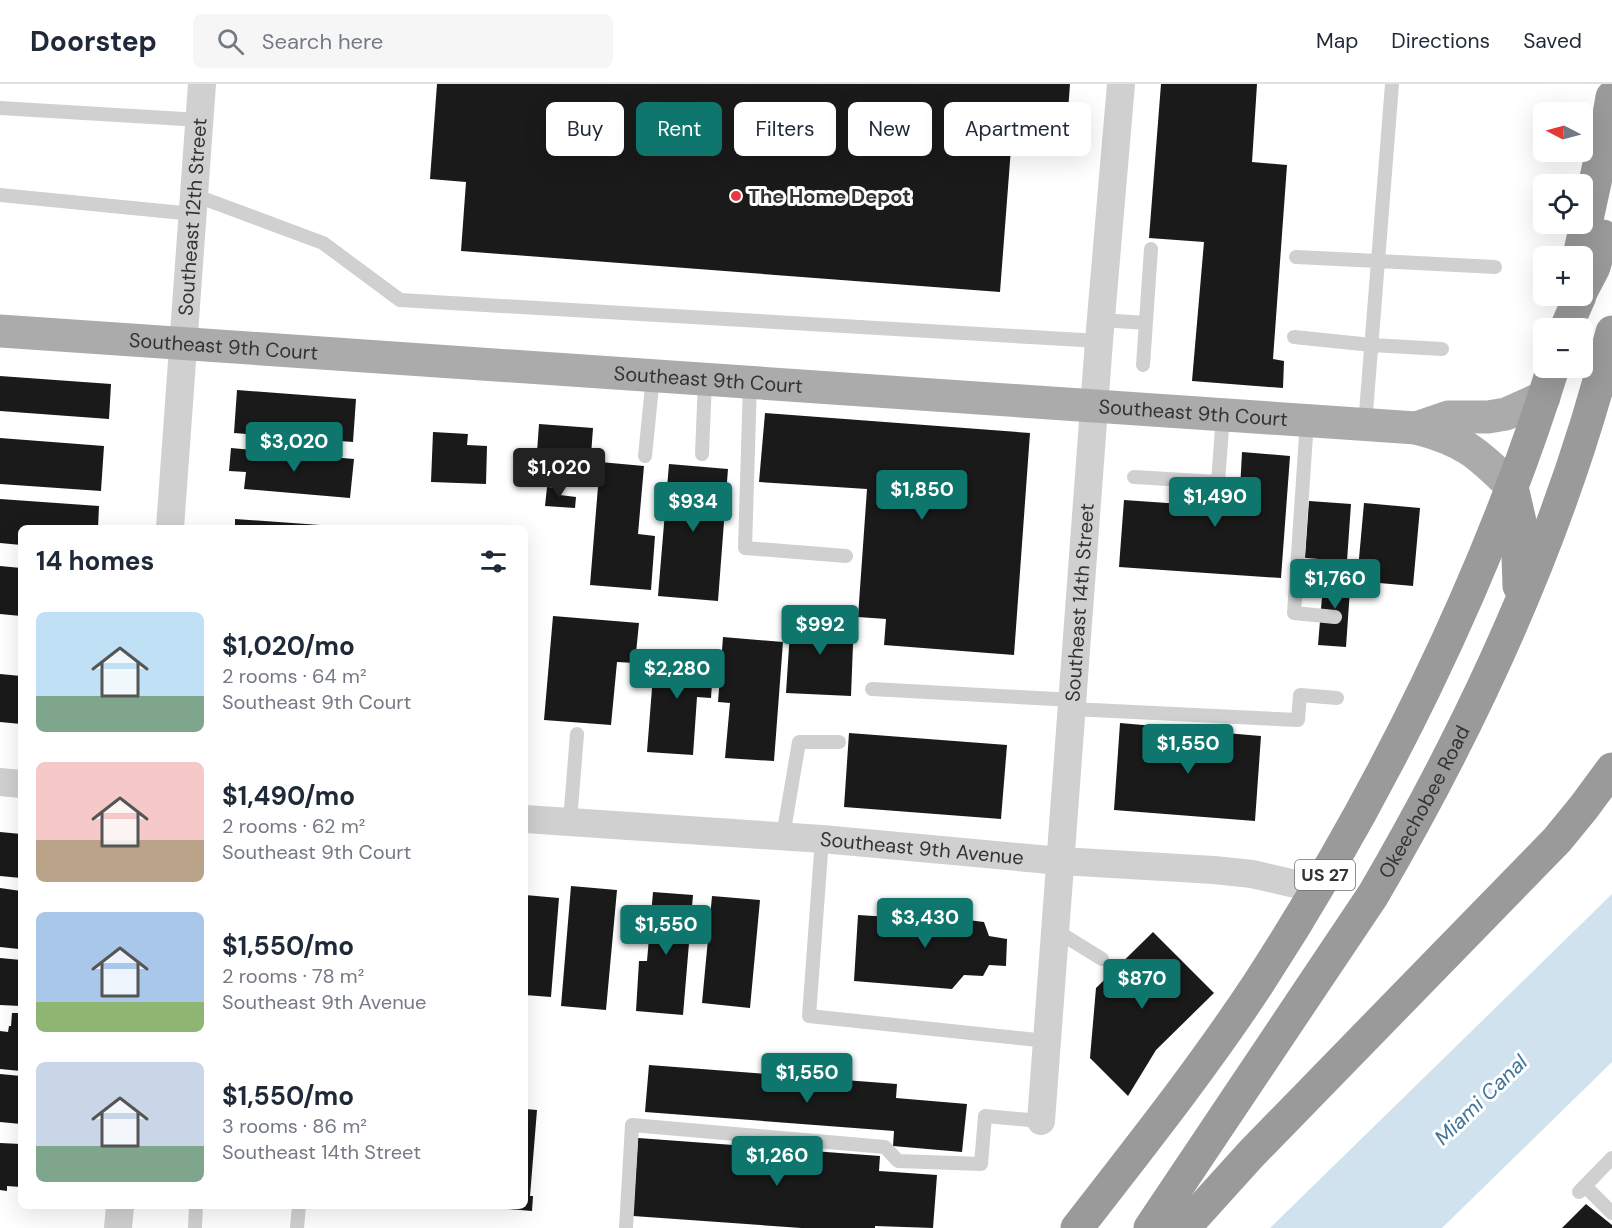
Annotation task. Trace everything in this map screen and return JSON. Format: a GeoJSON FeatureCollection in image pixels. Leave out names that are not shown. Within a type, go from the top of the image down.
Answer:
{"type":"FeatureCollection","features":[{"type":"Feature","properties":{"kind":"highway"},"geometry":{"type":"LineString","coordinates":[[1581,246],[1612,97]]}},
{"type":"Feature","properties":{"kind":"highway"},"geometry":{"type":"LineString","coordinates":[[1593,269],[1612,205]]}},
{"type":"Feature","properties":{"kind":"highway","name":"Okeechobee Road"},"geometry":{"type":"LineString","coordinates":[[1150,1228],[1330,960],[1400,850],[1466,723],[1519,606],[1572,468],[1612,332]]}},
{"type":"Feature","properties":{"kind":"highway","name":"US 27"},"geometry":{"type":"LineString","coordinates":[[1077,1228],[1162,1119],[1226,1030],[1317,889],[1368,799],[1417,704],[1476,572],[1512,487],[1549,382]]}},
{"type":"Feature","properties":{"kind":"highway"},"geometry":{"type":"LineString","coordinates":[[1512,487],[1521,526],[1518,556],[1519,606]]}},
{"type":"Feature","properties":{"kind":"highway"},"geometry":{"type":"LineString","coordinates":[[1184,1228],[1252,1153],[1557,840],[1612,769]]}},
{"type":"Feature","properties":{"kind":"main road","name":"Southeast 9th Court"},"geometry":{"type":"LineString","coordinates":[[0,331],[1416,428],[1444,436],[1467,447],[1488,463],[1512,487]]}},
{"type":"Feature","properties":{"kind":"main road","name":"Southeast 9th Court"},"geometry":{"type":"LineString","coordinates":[[1416,428],[1448,417],[1488,417],[1506,414],[1549,382]]}},
{"type":"Feature","properties":{"kind":"street","name":"Southeast 12th Street"},"geometry":{"type":"LineString","coordinates":[[170,525],[202,84]]}},
{"type":"Feature","properties":{"kind":"street","name":"Southeast 14th Street"},"geometry":{"type":"LineString","coordinates":[[1041,1121],[1094,406],[1121,84]]}},
{"type":"Feature","properties":{"kind":"street"},"geometry":{"type":"LineString","coordinates":[[0,782],[18,784]]}},
{"type":"Feature","properties":{"kind":"street","name":"Southeast 9th Avenue"},"geometry":{"type":"LineString","coordinates":[[528,819],[783,836],[1061,861],[1224,871],[1284,880],[1317,889]]}},
{"type":"Feature","properties":{"kind":"street"},"geometry":{"type":"LineString","coordinates":[[118,1228],[120,1209]]}},
{"type":"Feature","properties":{"kind":"lane"},"geometry":{"type":"LineString","coordinates":[[1365,425],[1392,84]]}},
{"type":"Feature","properties":{"kind":"lane"},"geometry":{"type":"LineString","coordinates":[[0,108],[200,120]]}},
{"type":"Feature","properties":{"kind":"lane"},"geometry":{"type":"LineString","coordinates":[[0,195],[194,205],[322,243],[400,300],[1100,330],[1146,323]]}},
{"type":"Feature","properties":{"kind":"lane"},"geometry":{"type":"LineString","coordinates":[[1143,364],[1151,249]]}},
{"type":"Feature","properties":{"kind":"lane"},"geometry":{"type":"LineString","coordinates":[[1296,257],[1495,267]]}},
{"type":"Feature","properties":{"kind":"lane"},"geometry":{"type":"LineString","coordinates":[[1294,337],[1442,349]]}},
{"type":"Feature","properties":{"kind":"lane"},"geometry":{"type":"LineString","coordinates":[[645,456],[653,376]]}},
{"type":"Feature","properties":{"kind":"lane"},"geometry":{"type":"LineString","coordinates":[[702,454],[705,380]]}},
{"type":"Feature","properties":{"kind":"lane"},"geometry":{"type":"LineString","coordinates":[[750,383],[745,548],[846,556]]}},
{"type":"Feature","properties":{"kind":"lane"},"geometry":{"type":"LineString","coordinates":[[1134,477],[1218,482],[1223,415]]}},
{"type":"Feature","properties":{"kind":"lane"},"geometry":{"type":"LineString","coordinates":[[1307,421],[1294,613],[1335,616]]}},
{"type":"Feature","properties":{"kind":"lane"},"geometry":{"type":"LineString","coordinates":[[872,689],[1298,720],[1300,695],[1337,698]]}},
{"type":"Feature","properties":{"kind":"lane"},"geometry":{"type":"LineString","coordinates":[[570,822],[577,734]]}},
{"type":"Feature","properties":{"kind":"lane"},"geometry":{"type":"LineString","coordinates":[[783,836],[799,742],[838,742]]}},
{"type":"Feature","properties":{"kind":"lane"},"geometry":{"type":"LineString","coordinates":[[822,839],[809,1016],[1047,1041]]}},
{"type":"Feature","properties":{"kind":"lane"},"geometry":{"type":"LineString","coordinates":[[1055,930],[1102,959]]}},
{"type":"Feature","properties":{"kind":"lane"},"geometry":{"type":"LineString","coordinates":[[626,1228],[632,1125],[885,1147],[898,1166],[981,1164],[985,1116],[1041,1121]]}},
{"type":"Feature","properties":{"kind":"lane"},"geometry":{"type":"LineString","coordinates":[[1612,1158],[1582,1189],[1612,1213]]}},
{"type":"Feature","properties":{"kind":"lane"},"geometry":{"type":"LineString","coordinates":[[195,1228],[196,1209]]}},
{"type":"Feature","properties":{"kind":"lane"},"geometry":{"type":"LineString","coordinates":[[297,1228],[299,1209]]}},
{"type":"Feature","properties":{"kind":"water","name":"Miami Canal"},"geometry":{"type":"Polygon","coordinates":[[[1612,894],[1612,1062],[1442,1228],[1270,1228],[1612,894]]]}},
{"type":"Feature","properties":{"kind":"building","name":"The Home Depot"},"geometry":{"type":"Polygon","coordinates":[[[437,84],[1070,84],[1069,102],[944,102],[944,156],[1010,156],[1000,292],[461,251],[466,182],[430,179],[437,84]]]}},
{"type":"Feature","properties":{"kind":"building"},"geometry":{"type":"Polygon","coordinates":[[[1161,84],[1257,84],[1252,162],[1287,165],[1273,359],[1284,361],[1283,388],[1192,381],[1204,242],[1149,238],[1161,84]]]}},
{"type":"Feature","properties":{"kind":"building"},"geometry":{"type":"Polygon","coordinates":[[[0,376],[111,384],[109,419],[0,411],[0,376]]]}},
{"type":"Feature","properties":{"kind":"building"},"geometry":{"type":"Polygon","coordinates":[[[237,390],[356,399],[353,442],[234,433],[237,390]]]}},
{"type":"Feature","properties":{"kind":"building"},"geometry":{"type":"Polygon","coordinates":[[[765,413],[1030,433],[1014,655],[884,645],[886,619],[858,617],[867,489],[759,482],[765,413]]]}},
{"type":"Feature","properties":{"kind":"building"},"geometry":{"type":"Polygon","coordinates":[[[539,424],[593,428],[590,469],[577,468],[576,484],[546,481],[547,467],[536,466],[539,424]]]}},
{"type":"Feature","properties":{"kind":"building"},"geometry":{"type":"Polygon","coordinates":[[[433,432],[468,434],[467,445],[487,446],[486,484],[431,482],[433,432]]]}},
{"type":"Feature","properties":{"kind":"building"},"geometry":{"type":"Polygon","coordinates":[[[0,438],[104,446],[101,491],[0,484],[0,438]]]}},
{"type":"Feature","properties":{"kind":"building"},"geometry":{"type":"Polygon","coordinates":[[[231,448],[354,459],[350,498],[244,489],[246,472],[229,471],[231,448]]]}},
{"type":"Feature","properties":{"kind":"building"},"geometry":{"type":"Polygon","coordinates":[[[1242,452],[1290,456],[1281,578],[1119,567],[1124,500],[1239,508],[1242,452]]]}},
{"type":"Feature","properties":{"kind":"building"},"geometry":{"type":"Polygon","coordinates":[[[600,462],[644,466],[638,534],[655,536],[651,590],[590,585],[600,462]]]}},
{"type":"Feature","properties":{"kind":"building"},"geometry":{"type":"Polygon","coordinates":[[[669,464],[728,469],[718,601],[658,596],[669,464]]]}},
{"type":"Feature","properties":{"kind":"building"},"geometry":{"type":"Polygon","coordinates":[[[547,487],[561,488],[560,495],[576,497],[575,508],[545,506],[547,487]]]}},
{"type":"Feature","properties":{"kind":"building"},"geometry":{"type":"Polygon","coordinates":[[[0,499],[99,506],[98,525],[18,525],[18,545],[0,543],[0,499]]]}},
{"type":"Feature","properties":{"kind":"building"},"geometry":{"type":"Polygon","coordinates":[[[1309,501],[1351,504],[1347,561],[1305,558],[1309,501]]]}},
{"type":"Feature","properties":{"kind":"building"},"geometry":{"type":"Polygon","coordinates":[[[1364,503],[1420,508],[1413,586],[1357,581],[1364,503]]]}},
{"type":"Feature","properties":{"kind":"building"},"geometry":{"type":"Polygon","coordinates":[[[235,519],[320,525],[235,525],[235,519]]]}},
{"type":"Feature","properties":{"kind":"building"},"geometry":{"type":"Polygon","coordinates":[[[0,566],[18,568],[18,616],[0,614],[0,566]]]}},
{"type":"Feature","properties":{"kind":"building"},"geometry":{"type":"Polygon","coordinates":[[[1324,573],[1351,575],[1346,647],[1318,645],[1324,573]]]}},
{"type":"Feature","properties":{"kind":"building"},"geometry":{"type":"Polygon","coordinates":[[[553,616],[639,623],[635,663],[617,662],[611,725],[544,720],[553,616]]]}},
{"type":"Feature","properties":{"kind":"building"},"geometry":{"type":"Polygon","coordinates":[[[791,616],[854,619],[851,696],[786,693],[791,616]]]}},
{"type":"Feature","properties":{"kind":"building"},"geometry":{"type":"Polygon","coordinates":[[[723,637],[783,642],[774,761],[725,758],[730,703],[718,702],[723,637]]]}},
{"type":"Feature","properties":{"kind":"building"},"geometry":{"type":"Polygon","coordinates":[[[655,650],[714,655],[711,698],[697,697],[693,755],[647,752],[655,650]]]}},
{"type":"Feature","properties":{"kind":"building"},"geometry":{"type":"Polygon","coordinates":[[[0,674],[18,676],[18,724],[0,722],[0,674]]]}},
{"type":"Feature","properties":{"kind":"building"},"geometry":{"type":"Polygon","coordinates":[[[1120,723],[1166,727],[1164,757],[1200,760],[1202,731],[1261,736],[1255,821],[1114,810],[1120,723]]]}},
{"type":"Feature","properties":{"kind":"building"},"geometry":{"type":"Polygon","coordinates":[[[849,733],[1007,745],[1001,819],[844,807],[849,733]]]}},
{"type":"Feature","properties":{"kind":"building"},"geometry":{"type":"Polygon","coordinates":[[[0,832],[18,834],[18,878],[0,876],[0,832]]]}},
{"type":"Feature","properties":{"kind":"building"},"geometry":{"type":"Polygon","coordinates":[[[571,886],[617,890],[606,1010],[561,1006],[571,886]]]}},
{"type":"Feature","properties":{"kind":"building"},"geometry":{"type":"Polygon","coordinates":[[[0,888],[18,891],[18,949],[0,947],[0,888]]]}},
{"type":"Feature","properties":{"kind":"building"},"geometry":{"type":"Polygon","coordinates":[[[653,892],[693,895],[683,1015],[636,1011],[639,961],[647,961],[653,892]]]}},
{"type":"Feature","properties":{"kind":"building"},"geometry":{"type":"Polygon","coordinates":[[[528,895],[559,898],[551,997],[528,995],[528,895]]]}},
{"type":"Feature","properties":{"kind":"building"},"geometry":{"type":"Polygon","coordinates":[[[712,896],[760,900],[750,1008],[702,1003],[712,896]]]}},
{"type":"Feature","properties":{"kind":"building"},"geometry":{"type":"Polygon","coordinates":[[[925,905],[961,909],[968,920],[984,922],[989,936],[1007,939],[1006,966],[989,965],[983,976],[964,975],[952,989],[854,981],[858,915],[906,918],[925,905]]]}},
{"type":"Feature","properties":{"kind":"building"},"geometry":{"type":"Polygon","coordinates":[[[1153,932],[1214,993],[1156,1050],[1128,1096],[1090,1058],[1096,988],[1153,932]]]}},
{"type":"Feature","properties":{"kind":"building"},"geometry":{"type":"Polygon","coordinates":[[[0,958],[18,960],[18,1006],[0,1005],[0,958]]]}},
{"type":"Feature","properties":{"kind":"building"},"geometry":{"type":"Polygon","coordinates":[[[12,1013],[18,1013],[18,1071],[0,1069],[0,1031],[8,1032],[12,1013]]]}},
{"type":"Feature","properties":{"kind":"building"},"geometry":{"type":"Polygon","coordinates":[[[649,1065],[897,1084],[896,1098],[967,1104],[962,1152],[893,1146],[894,1131],[645,1112],[649,1065]]]}},
{"type":"Feature","properties":{"kind":"building"},"geometry":{"type":"Polygon","coordinates":[[[0,1074],[18,1076],[18,1124],[0,1122],[0,1074]]]}},
{"type":"Feature","properties":{"kind":"building"},"geometry":{"type":"Polygon","coordinates":[[[528,1109],[537,1110],[530,1196],[533,1196],[532,1211],[507,1209],[528,1209],[528,1109]]]}},
{"type":"Feature","properties":{"kind":"building"},"geometry":{"type":"Polygon","coordinates":[[[638,1138],[880,1156],[879,1171],[937,1175],[933,1228],[875,1226],[875,1228],[801,1228],[633,1216],[638,1138]]]}},
{"type":"Feature","properties":{"kind":"building"},"geometry":{"type":"Polygon","coordinates":[[[0,1143],[18,1144],[18,1187],[7,1186],[7,1191],[0,1190],[0,1143]]]}},
{"type":"Feature","properties":{"kind":"building"},"geometry":{"type":"Polygon","coordinates":[[[1586,1204],[1612,1225],[1612,1228],[1562,1228],[1586,1204]]]}},
{"type":"Feature","properties":{"kind":"place","name":"The Home Depot"},"geometry":{"type":"Point","coordinates":[736,196]}}]}
